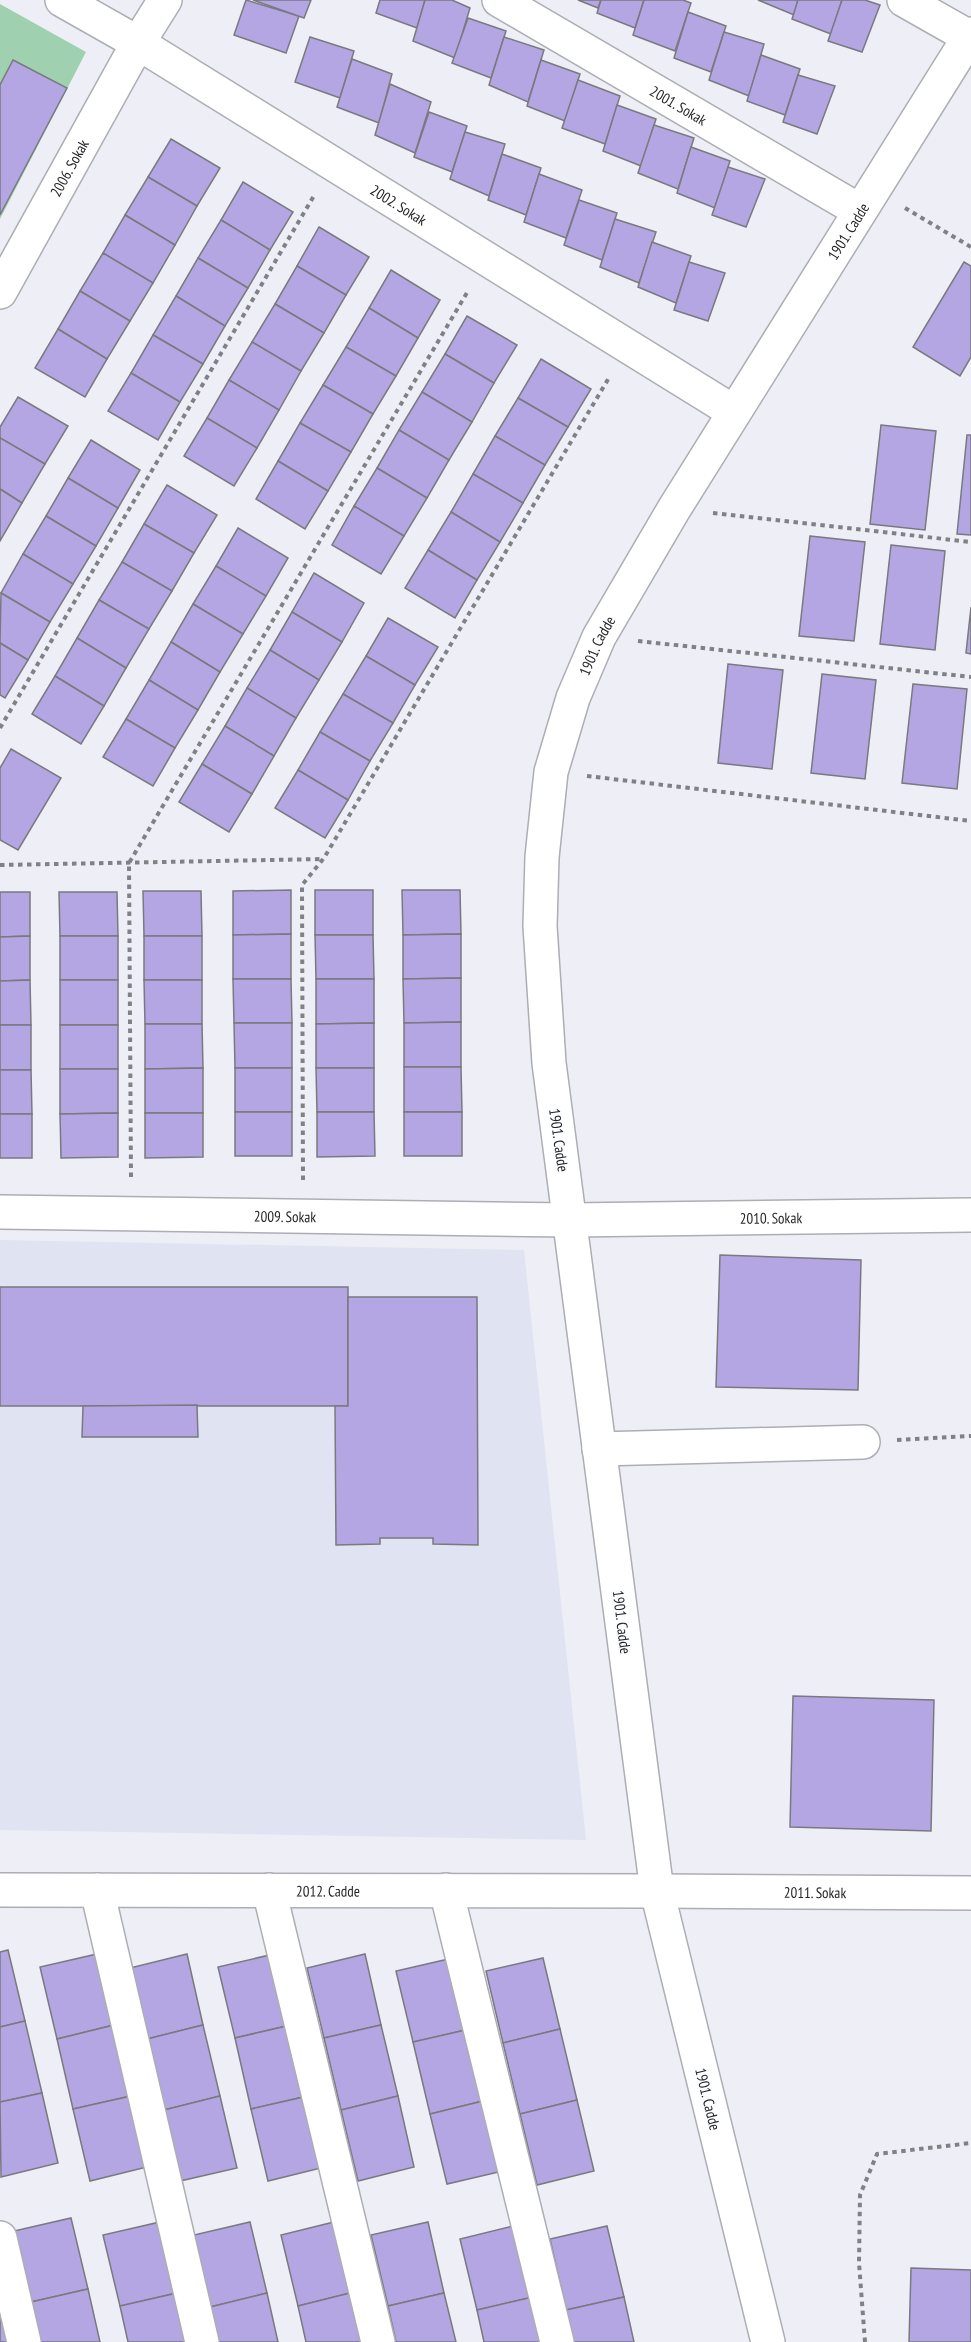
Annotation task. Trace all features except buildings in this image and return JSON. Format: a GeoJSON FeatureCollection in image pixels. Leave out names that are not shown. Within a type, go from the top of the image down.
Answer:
{"type":"FeatureCollection","features":[{"type":"Feature","properties":{"kind":"street","name":"2002. Sokak"},"geometry":{"type":"LineString","coordinates":[[62,0],[138,43],[734,412]]}},
{"type":"Feature","properties":{"kind":"street","name":"2006. Sokak"},"geometry":{"type":"LineString","coordinates":[[0,292],[138,43],[165,0]]}},
{"type":"Feature","properties":{"kind":"street","name":"2001. Sokak"},"geometry":{"type":"LineString","coordinates":[[499,0],[866,200]]}},
{"type":"Feature","properties":{"kind":"street"},"geometry":{"type":"LineString","coordinates":[[904,0],[970,36]]}},
{"type":"Feature","properties":{"kind":"street","name":"1901. Cadde"},"geometry":{"type":"LineString","coordinates":[[768,2342],[657,1891],[549,1063],[540,937],[542,857],[550,772],[573,698],[599,637],[674,509],[970,36]]}},
{"type":"Feature","properties":{"kind":"street","name":"2009. Sokak"},"geometry":{"type":"LineString","coordinates":[[0,1212],[570,1220]]}},
{"type":"Feature","properties":{"kind":"street","name":"2010. Sokak"},"geometry":{"type":"LineString","coordinates":[[570,1220],[971,1215]]}},
{"type":"Feature","properties":{"kind":"street"},"geometry":{"type":"LineString","coordinates":[[599,1449],[863,1442]]}},
{"type":"Feature","properties":{"kind":"street","name":"2012. Cadde"},"geometry":{"type":"LineString","coordinates":[[0,1890],[657,1891]]}},
{"type":"Feature","properties":{"kind":"street"},"geometry":{"type":"LineString","coordinates":[[97,1890],[202,2342]]}},
{"type":"Feature","properties":{"kind":"street"},"geometry":{"type":"LineString","coordinates":[[269,1890],[378,2342]]}},
{"type":"Feature","properties":{"kind":"street"},"geometry":{"type":"LineString","coordinates":[[446,1890],[557,2342]]}},
{"type":"Feature","properties":{"kind":"street","name":"2011. Sokak"},"geometry":{"type":"LineString","coordinates":[[657,1891],[971,1893]]}},
{"type":"Feature","properties":{"kind":"street"},"geometry":{"type":"LineString","coordinates":[[0,2238],[24,2342]]}},
{"type":"Feature","properties":{"kind":"path"},"geometry":{"type":"LineString","coordinates":[[0,728],[333,164]]}},
{"type":"Feature","properties":{"kind":"path"},"geometry":{"type":"LineString","coordinates":[[866,200],[971,247]]}},
{"type":"Feature","properties":{"kind":"path"},"geometry":{"type":"LineString","coordinates":[[131,1214],[129,863],[487,259]]}},
{"type":"Feature","properties":{"kind":"path"},"geometry":{"type":"LineString","coordinates":[[304,1216],[302,885],[324,858],[627,346]]}},
{"type":"Feature","properties":{"kind":"path"},"geometry":{"type":"LineString","coordinates":[[674,509],[971,542]]}},
{"type":"Feature","properties":{"kind":"path"},"geometry":{"type":"LineString","coordinates":[[599,637],[971,677]]}},
{"type":"Feature","properties":{"kind":"path"},"geometry":{"type":"LineString","coordinates":[[550,772],[971,821]]}},
{"type":"Feature","properties":{"kind":"path"},"geometry":{"type":"LineString","coordinates":[[0,865],[324,858]]}},
{"type":"Feature","properties":{"kind":"path"},"geometry":{"type":"LineString","coordinates":[[863,1442],[971,1436]]}},
{"type":"Feature","properties":{"kind":"path"},"geometry":{"type":"LineString","coordinates":[[865,2342],[860,2263],[860,2195],[877,2154],[971,2143]]}},
{"type":"Feature","properties":{"kind":"shaded area"},"geometry":{"type":"Polygon","coordinates":[[[0,1240],[524,1250],[586,1840],[0,1830],[0,1240]]]}},
{"type":"Feature","properties":{"kind":"green space"},"geometry":{"type":"Polygon","coordinates":[[[0,4],[86,52],[0,219],[0,4]]]}}]}
